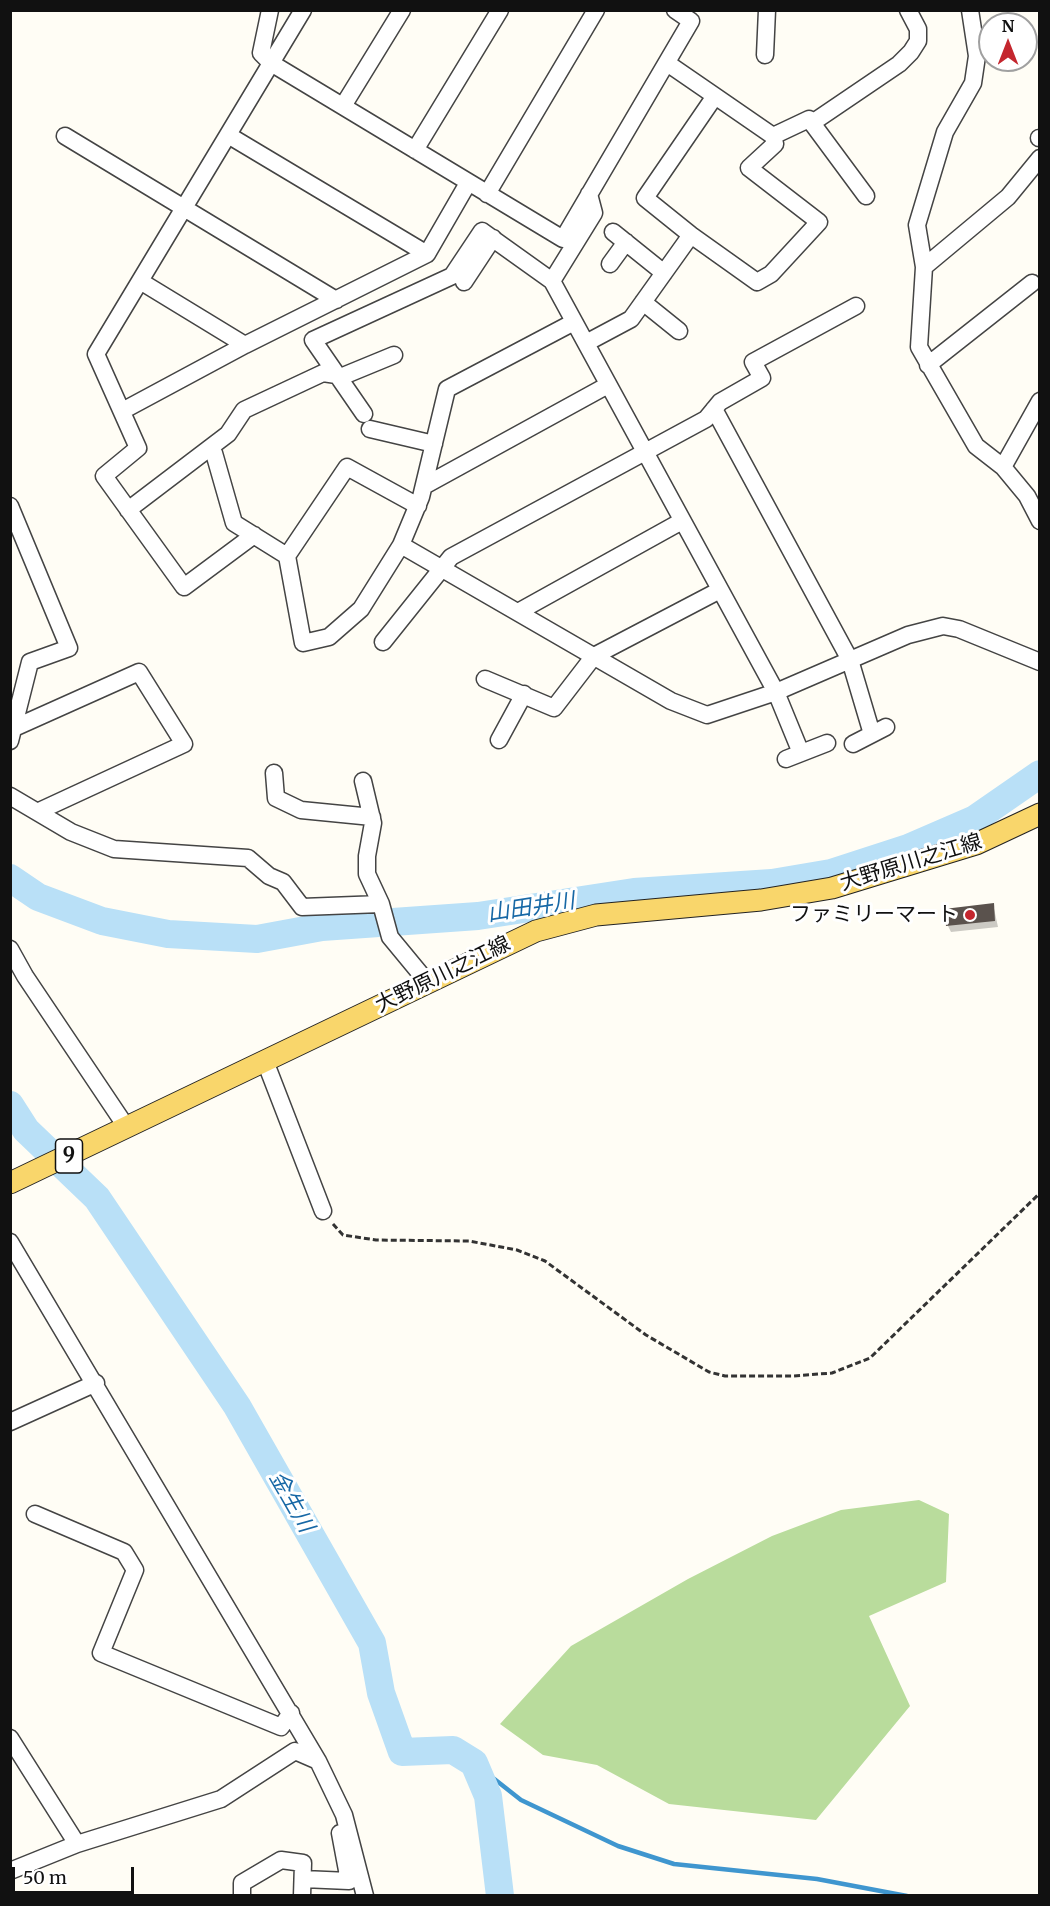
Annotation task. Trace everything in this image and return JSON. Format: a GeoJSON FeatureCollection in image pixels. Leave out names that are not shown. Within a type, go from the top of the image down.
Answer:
{"type":"FeatureCollection","features":[{"type":"Feature","properties":{"kind":"main road","name":"大野原川之江線"},"geometry":{"type":"LineString","coordinates":[[10,1183],[536,931],[565,922],[623,911],[761,900],[832,888],[976,844],[1040,814]]}},
{"type":"Feature","properties":{"kind":"street"},"geometry":{"type":"LineString","coordinates":[[270,10],[261,53],[271,63],[563,239],[692,21],[675,10]]}},
{"type":"Feature","properties":{"kind":"street"},"geometry":{"type":"LineString","coordinates":[[254,535],[184,587],[104,476],[138,448],[124,410],[96,354],[303,10]]}},
{"type":"Feature","properties":{"kind":"street"},"geometry":{"type":"LineString","coordinates":[[343,106],[402,10]]}},
{"type":"Feature","properties":{"kind":"street"},"geometry":{"type":"LineString","coordinates":[[415,150],[500,10]]}},
{"type":"Feature","properties":{"kind":"street"},"geometry":{"type":"LineString","coordinates":[[487,194],[597,10]]}},
{"type":"Feature","properties":{"kind":"street"},"geometry":{"type":"LineString","coordinates":[[765,55],[767,10]]}},
{"type":"Feature","properties":{"kind":"street"},"geometry":{"type":"LineString","coordinates":[[812,123],[899,64],[911,52],[918,41],[918,28],[908,10]]}},
{"type":"Feature","properties":{"kind":"street"},"geometry":{"type":"LineString","coordinates":[[970,10],[977,56],[973,83],[945,132],[917,225],[924,267],[919,347],[976,446],[1003,467],[1027,496],[1040,521]]}},
{"type":"Feature","properties":{"kind":"street"},"geometry":{"type":"LineString","coordinates":[[666,63],[715,96],[773,136],[775,144],[749,168],[819,222],[771,274],[758,282],[645,198],[715,96]]}},
{"type":"Feature","properties":{"kind":"street"},"geometry":{"type":"LineString","coordinates":[[773,136],[809,119],[866,196]]}},
{"type":"Feature","properties":{"kind":"street"},"geometry":{"type":"LineString","coordinates":[[228,135],[428,254]]}},
{"type":"Feature","properties":{"kind":"street"},"geometry":{"type":"LineString","coordinates":[[65,136],[336,300]]}},
{"type":"Feature","properties":{"kind":"street"},"geometry":{"type":"LineString","coordinates":[[924,267],[992,199],[1008,197],[1040,158]]}},
{"type":"Feature","properties":{"kind":"street"},"geometry":{"type":"LineString","coordinates":[[124,410],[245,345],[428,254],[468,183]]}},
{"type":"Feature","properties":{"kind":"street"},"geometry":{"type":"LineString","coordinates":[[552,281],[594,213],[589,194]]}},
{"type":"Feature","properties":{"kind":"street"},"geometry":{"type":"LineString","coordinates":[[434,444],[367,422],[313,340],[452,276],[482,231],[552,281],[776,692],[793,756],[827,743]]}},
{"type":"Feature","properties":{"kind":"street"},"geometry":{"type":"LineString","coordinates":[[586,343],[631,319],[692,235]]}},
{"type":"Feature","properties":{"kind":"street"},"geometry":{"type":"LineString","coordinates":[[610,264],[619,237],[664,273]]}},
{"type":"Feature","properties":{"kind":"street"},"geometry":{"type":"LineString","coordinates":[[464,282],[493,238]]}},
{"type":"Feature","properties":{"kind":"street"},"geometry":{"type":"LineString","coordinates":[[140,281],[245,345]]}},
{"type":"Feature","properties":{"kind":"street"},"geometry":{"type":"LineString","coordinates":[[928,365],[985,310],[1032,284]]}},
{"type":"Feature","properties":{"kind":"street"},"geometry":{"type":"LineString","coordinates":[[643,302],[679,331]]}},
{"type":"Feature","properties":{"kind":"street"},"geometry":{"type":"LineString","coordinates":[[383,642],[451,557],[706,419],[720,402],[762,378],[753,362],[856,306]]}},
{"type":"Feature","properties":{"kind":"street"},"geometry":{"type":"LineString","coordinates":[[418,506],[347,467],[287,556],[303,643],[329,637],[361,609],[401,545],[418,506],[424,486],[447,389],[574,322]]}},
{"type":"Feature","properties":{"kind":"street"},"geometry":{"type":"LineString","coordinates":[[128,510],[228,434],[244,410],[323,373],[344,376],[394,356]]}},
{"type":"Feature","properties":{"kind":"street"},"geometry":{"type":"LineString","coordinates":[[424,486],[608,385]]}},
{"type":"Feature","properties":{"kind":"street"},"geometry":{"type":"LineString","coordinates":[[1003,467],[1040,401]]}},
{"type":"Feature","properties":{"kind":"street"},"geometry":{"type":"LineString","coordinates":[[714,409],[850,660],[879,731],[852,744]]}},
{"type":"Feature","properties":{"kind":"street"},"geometry":{"type":"LineString","coordinates":[[214,453],[234,523],[287,556]]}},
{"type":"Feature","properties":{"kind":"street"},"geometry":{"type":"LineString","coordinates":[[10,506],[69,648],[30,662],[12,735]]}},
{"type":"Feature","properties":{"kind":"street"},"geometry":{"type":"LineString","coordinates":[[518,612],[682,521]]}},
{"type":"Feature","properties":{"kind":"street"},"geometry":{"type":"LineString","coordinates":[[401,545],[671,701],[707,715],[776,692],[908,635],[943,626],[959,629],[1040,662]]}},
{"type":"Feature","properties":{"kind":"street"},"geometry":{"type":"LineString","coordinates":[[485,679],[554,708],[594,656],[720,590]]}},
{"type":"Feature","properties":{"kind":"street"},"geometry":{"type":"LineString","coordinates":[[12,735],[140,672],[184,744],[37,812]]}},
{"type":"Feature","properties":{"kind":"street"},"geometry":{"type":"LineString","coordinates":[[499,740],[524,694]]}},
{"type":"Feature","properties":{"kind":"street"},"geometry":{"type":"LineString","coordinates":[[274,773],[276,798],[301,810],[372,817]]}},
{"type":"Feature","properties":{"kind":"street"},"geometry":{"type":"LineString","coordinates":[[363,781],[372,817],[367,874],[381,904],[390,937],[428,982]]}},
{"type":"Feature","properties":{"kind":"street"},"geometry":{"type":"LineString","coordinates":[[10,796],[71,832],[114,849],[248,858],[269,876],[283,882],[302,907],[381,904]]}},
{"type":"Feature","properties":{"kind":"street"},"geometry":{"type":"LineString","coordinates":[[10,949],[25,976],[127,1128]]}},
{"type":"Feature","properties":{"kind":"street"},"geometry":{"type":"LineString","coordinates":[[265,1061],[323,1211]]}},
{"type":"Feature","properties":{"kind":"street"},"geometry":{"type":"LineString","coordinates":[[10,1242],[96,1383],[318,1761],[344,1815],[365,1896]]}},
{"type":"Feature","properties":{"kind":"street"},"geometry":{"type":"LineString","coordinates":[[10,1422],[96,1383]]}},
{"type":"Feature","properties":{"kind":"street"},"geometry":{"type":"LineString","coordinates":[[35,1515],[124,1552],[135,1570],[101,1653],[281,1727],[295,1751],[318,1761]]}},
{"type":"Feature","properties":{"kind":"street"},"geometry":{"type":"LineString","coordinates":[[281,1727],[291,1713]]}},
{"type":"Feature","properties":{"kind":"street"},"geometry":{"type":"LineString","coordinates":[[10,1738],[78,1844]]}},
{"type":"Feature","properties":{"kind":"street"},"geometry":{"type":"LineString","coordinates":[[10,1871],[78,1844],[221,1799],[295,1751]]}},
{"type":"Feature","properties":{"kind":"street"},"geometry":{"type":"LineString","coordinates":[[242,1896],[242,1883],[281,1860],[303,1863],[303,1887],[349,1881],[338,1826],[344,1815]]}},
{"type":"Feature","properties":{"kind":"path"},"geometry":{"type":"LineString","coordinates":[[323,1211],[343,1235],[376,1240],[418,1238],[469,1241],[517,1250],[545,1261],[646,1335],[709,1372],[725,1376],[792,1376],[832,1373],[870,1358],[1040,1193]]}},
{"type":"Feature","properties":{"kind":"green space"},"geometry":{"type":"Polygon","coordinates":[[[919,1500],[949,1514],[946,1582],[869,1616],[910,1706],[816,1820],[669,1804],[597,1765],[543,1755],[500,1724],[571,1646],[688,1579],[772,1536],[841,1510],[919,1500]]]}},
{"type":"Feature","properties":{"kind":"building","name":"ファミリーマート"},"geometry":{"type":"Polygon","coordinates":[[[994,903],[995,921],[946,926],[944,909],[994,903]]]}},
{"type":"Feature","properties":{"kind":"waterway","name":"山田井川"},"geometry":{"type":"LineString","coordinates":[[10,878],[38,897],[102,921],[168,934],[257,939],[322,927],[478,916],[634,892],[772,883],[831,873],[908,848],[975,819],[1040,774]]}},
{"type":"Feature","properties":{"kind":"waterway","name":"金生川"},"geometry":{"type":"LineString","coordinates":[[10,1105],[26,1130],[97,1198],[237,1406],[372,1643],[381,1693],[402,1752],[453,1750],[474,1763],[488,1796],[500,1896]]}},
{"type":"Feature","properties":{"kind":"waterway"},"geometry":{"type":"LineString","coordinates":[[474,1763],[521,1800],[618,1846],[674,1864],[817,1879],[907,1896]]}},
{"type":"Feature","properties":{"kind":"place","name":"ファミリーマート"},"geometry":{"type":"Point","coordinates":[970,915]}}]}
